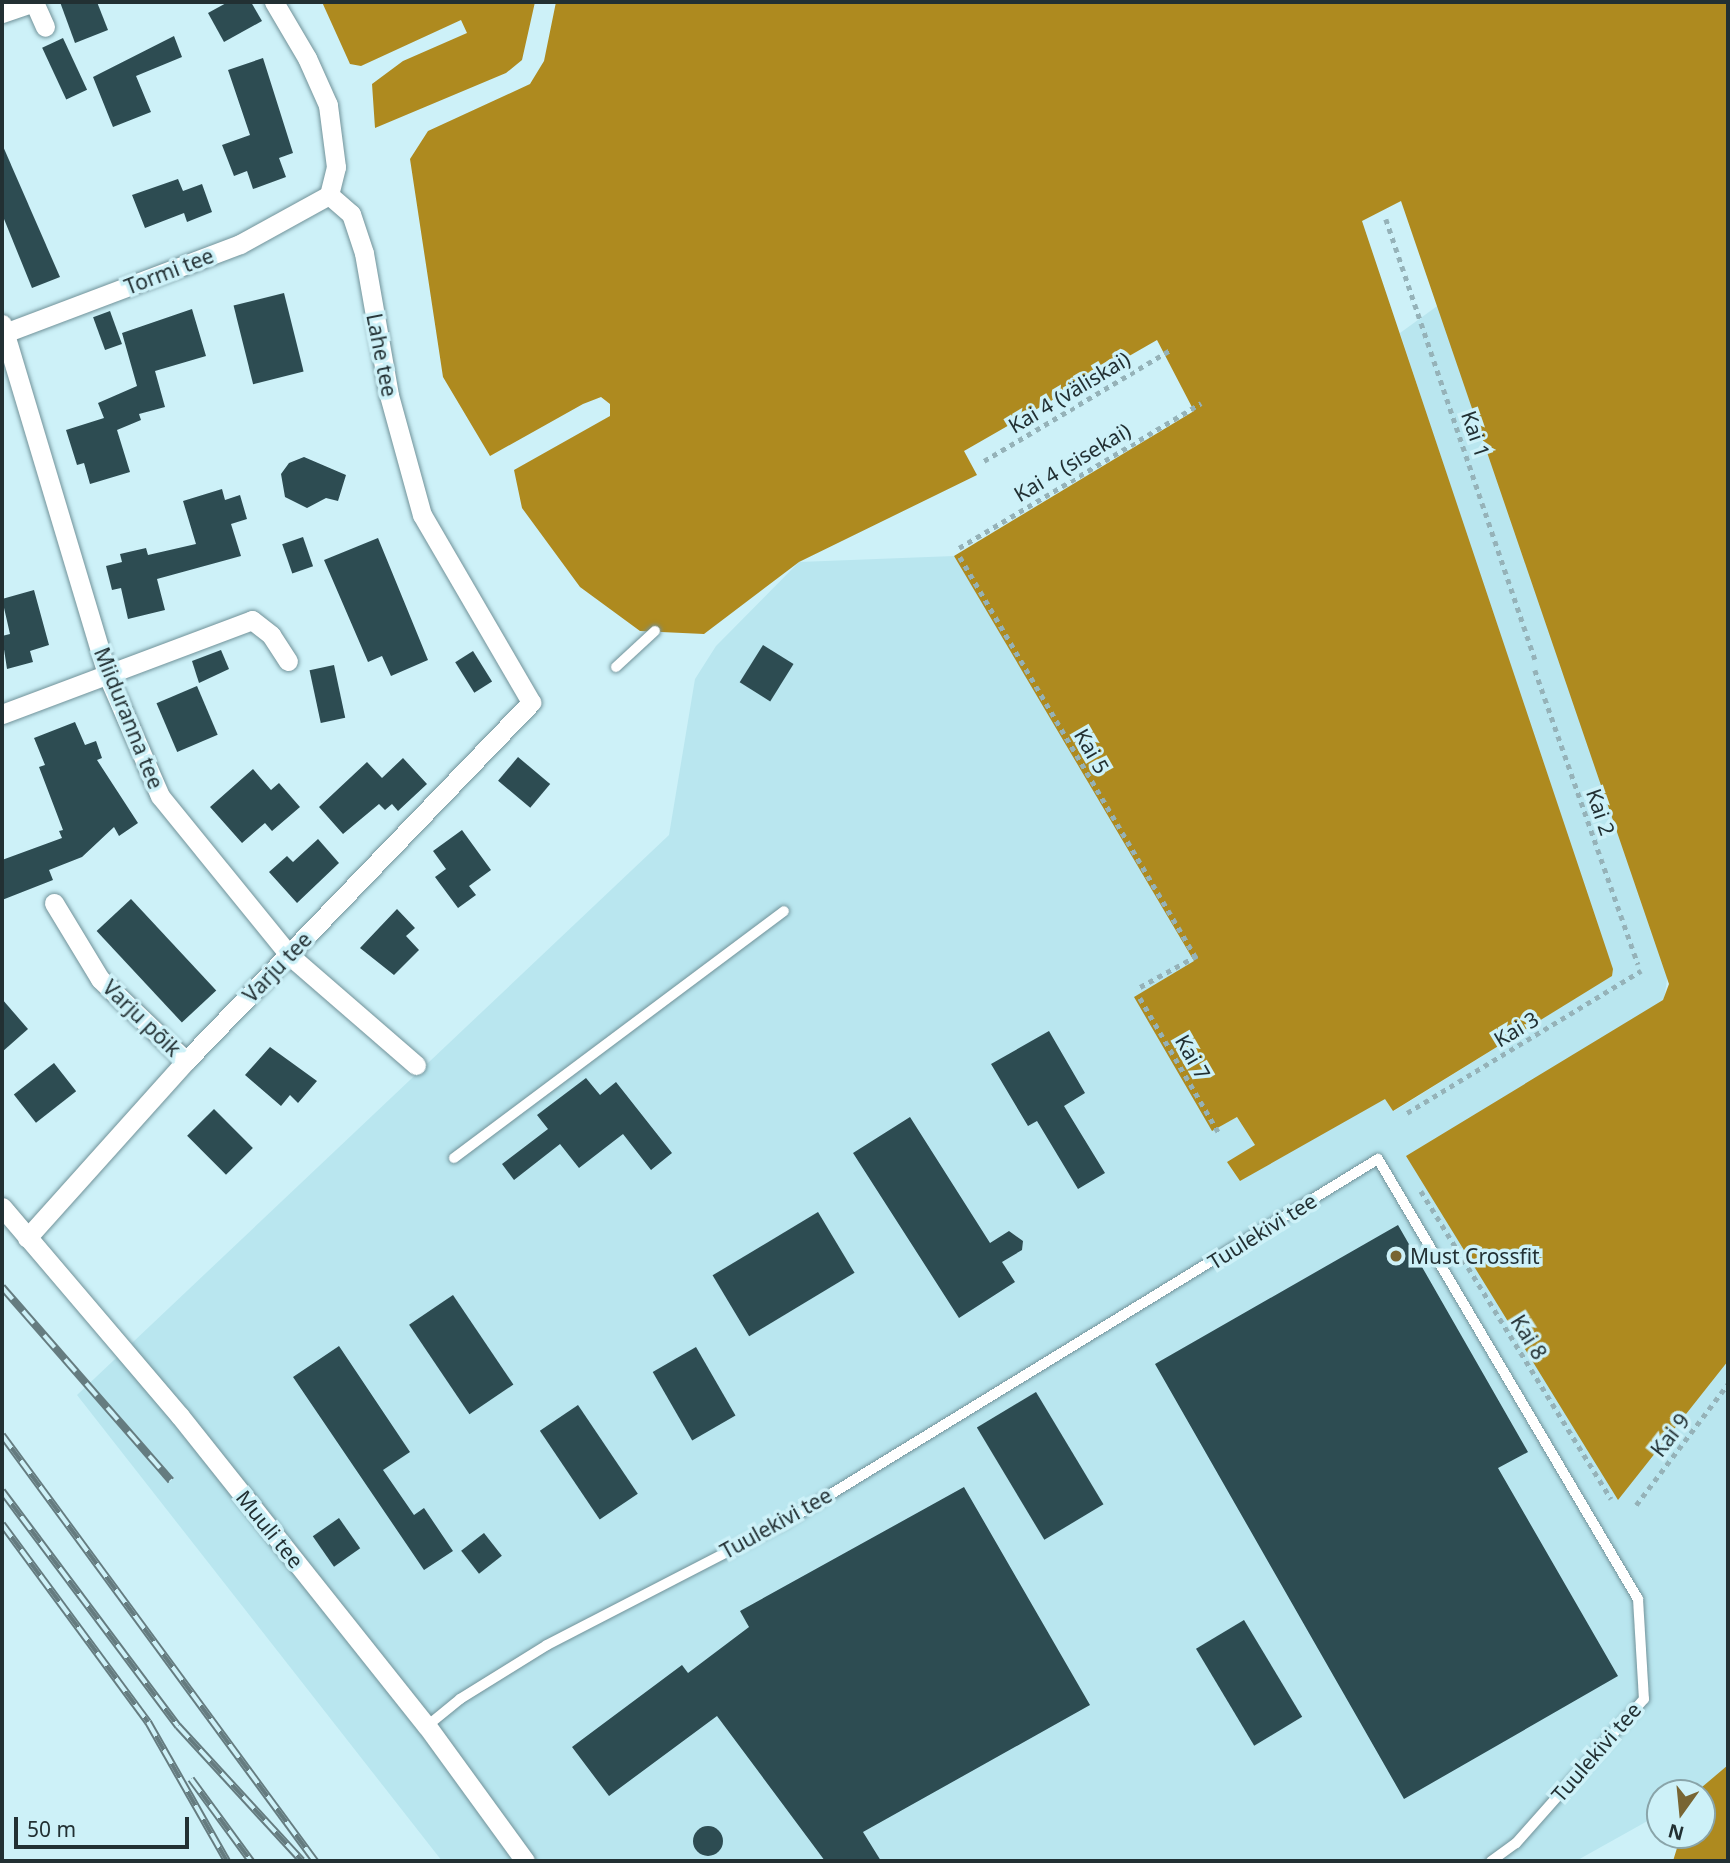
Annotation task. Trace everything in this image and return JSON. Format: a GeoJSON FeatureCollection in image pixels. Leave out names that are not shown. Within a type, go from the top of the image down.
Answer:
{"type":"FeatureCollection","features":[{"type":"Feature","properties":{"kind":"street"},"geometry":{"type":"LineString","coordinates":[[2,13],[34,2],[45,27]]}},
{"type":"Feature","properties":{"kind":"street"},"geometry":{"type":"LineString","coordinates":[[274,2],[307,58],[328,105],[336,167],[329,195]]}},
{"type":"Feature","properties":{"kind":"street","name":"Tormi tee"},"geometry":{"type":"LineString","coordinates":[[3,330],[240,244],[329,195]]}},
{"type":"Feature","properties":{"kind":"street","name":"Lahe tee"},"geometry":{"type":"LineString","coordinates":[[329,195],[351,214],[364,253],[389,395],[422,516],[531,702]]}},
{"type":"Feature","properties":{"kind":"street","name":"Miiduranna tee"},"geometry":{"type":"LineString","coordinates":[[3,330],[107,674],[160,796],[289,955],[416,1065]]}},
{"type":"Feature","properties":{"kind":"street"},"geometry":{"type":"LineString","coordinates":[[2,714],[252,620],[271,635],[288,661]]}},
{"type":"Feature","properties":{"kind":"street","name":"Varju tee"},"geometry":{"type":"LineString","coordinates":[[27,1238],[186,1061],[531,702]]}},
{"type":"Feature","properties":{"kind":"street","name":"Varju põik"},"geometry":{"type":"LineString","coordinates":[[54,903],[100,979],[186,1061]]}},
{"type":"Feature","properties":{"kind":"street","name":"Muuli tee"},"geometry":{"type":"LineString","coordinates":[[2,1207],[180,1416],[427,1726],[524,1861]]}},
{"type":"Feature","properties":{"kind":"lane"},"geometry":{"type":"LineString","coordinates":[[615,667],[654,631]]}},
{"type":"Feature","properties":{"kind":"lane"},"geometry":{"type":"LineString","coordinates":[[454,1158],[784,911]]}},
{"type":"Feature","properties":{"kind":"lane","name":"Tuulekivi tee"},"geometry":{"type":"LineString","coordinates":[[427,1726],[460,1699],[547,1645],[787,1521],[1378,1159],[1638,1599],[1644,1699],[1516,1843],[1491,1861]]}},
{"type":"Feature","properties":{"kind":"path","name":"Kai 1"},"geometry":{"type":"LineString","coordinates":[[1386,219],[1535,660]]}},
{"type":"Feature","properties":{"kind":"path","name":"Kai 4 (väliskai)"},"geometry":{"type":"LineString","coordinates":[[984,461],[1170,350]]}},
{"type":"Feature","properties":{"kind":"path","name":"Kai 4 (sisekai)"},"geometry":{"type":"LineString","coordinates":[[959,548],[1201,403]]}},
{"type":"Feature","properties":{"kind":"path","name":"Kai 5"},"geometry":{"type":"LineString","coordinates":[[960,557],[1198,957],[1140,987]]}},
{"type":"Feature","properties":{"kind":"path","name":"Kai 2"},"geometry":{"type":"LineString","coordinates":[[1535,670],[1638,964]]}},
{"type":"Feature","properties":{"kind":"path","name":"Kai 3"},"geometry":{"type":"LineString","coordinates":[[1407,1113],[1642,971]]}},
{"type":"Feature","properties":{"kind":"path","name":"Kai 7"},"geometry":{"type":"LineString","coordinates":[[1139,998],[1219,1133]]}},
{"type":"Feature","properties":{"kind":"path","name":"Kai 8"},"geometry":{"type":"LineString","coordinates":[[1421,1191],[1611,1499]]}},
{"type":"Feature","properties":{"kind":"path","name":"Kai 9"},"geometry":{"type":"LineString","coordinates":[[1636,1505],[1728,1384]]}},
{"type":"Feature","properties":{"kind":"shaded area"},"geometry":{"type":"Polygon","coordinates":[[[322,2],[535,2],[522,60],[506,73],[375,128],[372,84],[403,61],[467,33],[461,20],[361,66],[350,64],[322,2]]]}},
{"type":"Feature","properties":{"kind":"shaded area"},"geometry":{"type":"Polygon","coordinates":[[[556,2],[1728,2],[1728,1361],[1618,1500],[1406,1156],[1663,1000],[1669,984],[1401,201],[1362,221],[1613,969],[1612,976],[1393,1111],[1385,1099],[1240,1181],[1227,1162],[1255,1145],[1237,1117],[1212,1131],[1134,997],[1194,961],[954,556],[1194,411],[1157,340],[964,451],[977,475],[799,562],[704,634],[640,631],[580,587],[522,508],[514,470],[610,416],[610,404],[601,397],[583,404],[490,456],[443,377],[410,159],[428,131],[530,84],[544,61],[556,2]]]}},
{"type":"Feature","properties":{"kind":"shaded area"},"geometry":{"type":"Polygon","coordinates":[[[1440,304],[1668,973],[1664,1000],[1728,1361],[1728,1765],[1712,1779],[1646,1779],[1646,1822],[1576,1861],[442,1861],[77,1395],[669,835],[695,679],[716,646],[799,562],[954,556],[1195,961],[1212,1130],[1237,1117],[1255,1145],[1386,1098],[1394,1111],[1611,976],[1400,333],[1440,304]]]}},
{"type":"Feature","properties":{"kind":"shaded area"},"geometry":{"type":"Polygon","coordinates":[[[1728,1765],[1728,1861],[1673,1861],[1677,1849],[1716,1849],[1716,1779],[1712,1779],[1728,1765]]]}},
{"type":"Feature","properties":{"kind":"building"},"geometry":{"type":"Polygon","coordinates":[[[60,2],[97,2],[108,30],[75,43],[60,2]]]}},
{"type":"Feature","properties":{"kind":"building"},"geometry":{"type":"Polygon","coordinates":[[[228,2],[251,2],[262,21],[224,42],[208,13],[228,2]]]}},
{"type":"Feature","properties":{"kind":"building"},"geometry":{"type":"Polygon","coordinates":[[[174,36],[182,57],[136,76],[151,112],[113,127],[93,77],[174,36]]]}},
{"type":"Feature","properties":{"kind":"building"},"geometry":{"type":"Polygon","coordinates":[[[63,38],[87,90],[66,99],[42,48],[63,38]]]}},
{"type":"Feature","properties":{"kind":"building"},"geometry":{"type":"Polygon","coordinates":[[[263,58],[293,153],[279,158],[286,177],[253,189],[247,171],[234,176],[222,145],[250,135],[228,70],[263,58]]]}},
{"type":"Feature","properties":{"kind":"building"},"geometry":{"type":"Polygon","coordinates":[[[2,144],[60,277],[32,288],[2,214],[2,144]]]}},
{"type":"Feature","properties":{"kind":"building"},"geometry":{"type":"Polygon","coordinates":[[[178,179],[183,191],[202,184],[212,212],[187,222],[184,213],[145,228],[132,195],[178,179]]]}},
{"type":"Feature","properties":{"kind":"building"},"geometry":{"type":"Polygon","coordinates":[[[284,293],[304,372],[253,384],[234,306],[284,293]]]}},
{"type":"Feature","properties":{"kind":"building"},"geometry":{"type":"Polygon","coordinates":[[[192,309],[206,356],[155,371],[165,407],[139,414],[141,420],[117,430],[130,472],[90,484],[84,463],[77,465],[66,430],[104,418],[98,403],[137,386],[122,333],[192,309]]]}},
{"type":"Feature","properties":{"kind":"building"},"geometry":{"type":"Polygon","coordinates":[[[110,311],[122,344],[105,350],[93,317],[110,311]]]}},
{"type":"Feature","properties":{"kind":"building"},"geometry":{"type":"Polygon","coordinates":[[[304,457],[346,475],[338,501],[326,498],[307,508],[285,497],[281,474],[289,463],[304,457]]]}},
{"type":"Feature","properties":{"kind":"building"},"geometry":{"type":"Polygon","coordinates":[[[222,489],[225,500],[240,495],[247,519],[231,524],[241,556],[157,579],[165,610],[128,619],[121,588],[112,590],[106,566],[122,562],[120,554],[146,548],[148,555],[196,544],[183,501],[222,489]]]}},
{"type":"Feature","properties":{"kind":"building"},"geometry":{"type":"Polygon","coordinates":[[[303,537],[313,566],[292,573],[282,544],[303,537]]]}},
{"type":"Feature","properties":{"kind":"building"},"geometry":{"type":"Polygon","coordinates":[[[378,538],[428,660],[391,676],[382,656],[368,662],[324,560],[378,538]]]}},
{"type":"Feature","properties":{"kind":"building"},"geometry":{"type":"Polygon","coordinates":[[[34,590],[49,645],[30,651],[33,662],[7,669],[2,636],[10,634],[2,599],[34,590]]]}},
{"type":"Feature","properties":{"kind":"building"},"geometry":{"type":"Polygon","coordinates":[[[763,645],[794,664],[770,701],[740,682],[763,645]]]}},
{"type":"Feature","properties":{"kind":"building"},"geometry":{"type":"Polygon","coordinates":[[[221,650],[229,669],[199,683],[192,661],[221,650]]]}},
{"type":"Feature","properties":{"kind":"building"},"geometry":{"type":"Polygon","coordinates":[[[473,651],[492,682],[474,693],[455,662],[473,651]]]}},
{"type":"Feature","properties":{"kind":"building"},"geometry":{"type":"Polygon","coordinates":[[[334,665],[345,718],[321,723],[310,670],[334,665]]]}},
{"type":"Feature","properties":{"kind":"building"},"geometry":{"type":"Polygon","coordinates":[[[197,686],[218,735],[177,752],[156,703],[197,686]]]}},
{"type":"Feature","properties":{"kind":"building"},"geometry":{"type":"Polygon","coordinates":[[[75,722],[85,745],[96,741],[102,758],[97,760],[138,823],[119,836],[114,827],[82,857],[49,870],[53,880],[2,900],[2,860],[62,838],[59,831],[63,830],[39,767],[45,765],[34,738],[75,722]]]}},
{"type":"Feature","properties":{"kind":"building"},"geometry":{"type":"Polygon","coordinates":[[[518,757],[550,784],[530,808],[498,781],[518,757]]]}},
{"type":"Feature","properties":{"kind":"building"},"geometry":{"type":"Polygon","coordinates":[[[403,758],[427,784],[398,811],[392,804],[385,810],[379,804],[343,834],[319,807],[367,762],[382,778],[403,758]]]}},
{"type":"Feature","properties":{"kind":"building"},"geometry":{"type":"Polygon","coordinates":[[[253,769],[271,790],[279,783],[300,807],[272,831],[265,823],[242,843],[210,807],[253,769]]]}},
{"type":"Feature","properties":{"kind":"building"},"geometry":{"type":"Polygon","coordinates":[[[462,830],[491,870],[469,886],[476,895],[458,908],[435,877],[446,869],[433,851],[462,830]]]}},
{"type":"Feature","properties":{"kind":"building"},"geometry":{"type":"Polygon","coordinates":[[[318,839],[339,863],[297,903],[269,872],[287,856],[293,862],[318,839]]]}},
{"type":"Feature","properties":{"kind":"building"},"geometry":{"type":"Polygon","coordinates":[[[131,899],[216,990],[182,1022],[97,931],[131,899]]]}},
{"type":"Feature","properties":{"kind":"building"},"geometry":{"type":"Polygon","coordinates":[[[397,909],[415,928],[406,936],[419,950],[394,975],[360,948],[397,909]]]}},
{"type":"Feature","properties":{"kind":"building"},"geometry":{"type":"Polygon","coordinates":[[[2,999],[28,1029],[2,1052],[2,999]]]}},
{"type":"Feature","properties":{"kind":"building"},"geometry":{"type":"Polygon","coordinates":[[[1049,1031],[1085,1093],[1064,1106],[1105,1173],[1078,1189],[1037,1121],[1028,1126],[991,1064],[1049,1031]]]}},
{"type":"Feature","properties":{"kind":"building"},"geometry":{"type":"Polygon","coordinates":[[[270,1047],[317,1081],[298,1103],[290,1095],[281,1106],[245,1075],[270,1047]]]}},
{"type":"Feature","properties":{"kind":"building"},"geometry":{"type":"Polygon","coordinates":[[[54,1063],[76,1091],[36,1123],[14,1094],[54,1063]]]}},
{"type":"Feature","properties":{"kind":"building"},"geometry":{"type":"Polygon","coordinates":[[[586,1078],[600,1095],[616,1082],[672,1153],[651,1170],[623,1134],[579,1168],[560,1144],[514,1180],[502,1164],[548,1129],[537,1115],[586,1078]]]}},
{"type":"Feature","properties":{"kind":"building"},"geometry":{"type":"Polygon","coordinates":[[[214,1109],[253,1148],[226,1175],[187,1136],[214,1109]]]}},
{"type":"Feature","properties":{"kind":"building"},"geometry":{"type":"Polygon","coordinates":[[[910,1117],[990,1243],[1009,1231],[1023,1241],[1022,1250],[1002,1262],[1015,1282],[959,1318],[853,1153],[910,1117]]]}},
{"type":"Feature","properties":{"kind":"building"},"geometry":{"type":"Polygon","coordinates":[[[818,1212],[855,1273],[749,1336],[713,1275],[818,1212]]]}},
{"type":"Feature","properties":{"kind":"building"},"geometry":{"type":"Polygon","coordinates":[[[1398,1225],[1528,1452],[1498,1468],[1618,1676],[1404,1799],[1155,1364],[1398,1225]]]}},
{"type":"Feature","properties":{"kind":"building"},"geometry":{"type":"Polygon","coordinates":[[[453,1295],[513,1385],[469,1414],[409,1325],[453,1295]]]}},
{"type":"Feature","properties":{"kind":"building"},"geometry":{"type":"Polygon","coordinates":[[[339,1346],[410,1452],[383,1470],[414,1515],[424,1508],[453,1551],[424,1570],[293,1377],[339,1346]]]}},
{"type":"Feature","properties":{"kind":"building"},"geometry":{"type":"Polygon","coordinates":[[[696,1347],[736,1415],[692,1440],[653,1372],[696,1347]]]}},
{"type":"Feature","properties":{"kind":"building"},"geometry":{"type":"Polygon","coordinates":[[[1036,1392],[1103,1504],[1044,1540],[977,1428],[1036,1392]]]}},
{"type":"Feature","properties":{"kind":"building"},"geometry":{"type":"Polygon","coordinates":[[[578,1405],[638,1494],[600,1519],[540,1431],[578,1405]]]}},
{"type":"Feature","properties":{"kind":"building"},"geometry":{"type":"Polygon","coordinates":[[[964,1487],[1090,1705],[863,1832],[881,1861],[825,1861],[717,1716],[609,1796],[572,1747],[682,1665],[688,1673],[749,1627],[740,1611],[964,1487]]]}},
{"type":"Feature","properties":{"kind":"building"},"geometry":{"type":"Polygon","coordinates":[[[339,1518],[360,1548],[334,1567],[313,1536],[339,1518]]]}},
{"type":"Feature","properties":{"kind":"building"},"geometry":{"type":"Polygon","coordinates":[[[484,1533],[502,1556],[479,1574],[461,1551],[484,1533]]]}},
{"type":"Feature","properties":{"kind":"building"},"geometry":{"type":"Polygon","coordinates":[[[1244,1620],[1302,1717],[1254,1746],[1196,1649],[1244,1620]]]}},
{"type":"Feature","properties":{"kind":"building"},"geometry":{"type":"Polygon","coordinates":[[[708,1826],[714,1827],[722,1835],[722,1847],[714,1855],[708,1856],[702,1855],[694,1847],[693,1841],[694,1835],[702,1827],[708,1826]]]}},
{"type":"Feature","properties":{"kind":"railway"},"geometry":{"type":"LineString","coordinates":[[2,1287],[171,1481]]}},
{"type":"Feature","properties":{"kind":"railway"},"geometry":{"type":"LineString","coordinates":[[2,1435],[315,1861]]}},
{"type":"Feature","properties":{"kind":"railway"},"geometry":{"type":"LineString","coordinates":[[2,1491],[178,1726],[302,1861]]}},
{"type":"Feature","properties":{"kind":"railway"},"geometry":{"type":"LineString","coordinates":[[2,1524],[148,1722],[227,1861]]}},
{"type":"Feature","properties":{"kind":"railway"},"geometry":{"type":"LineString","coordinates":[[191,1779],[251,1861]]}},
{"type":"Feature","properties":{"kind":"place","name":"Must Crossfit"},"geometry":{"type":"Point","coordinates":[1396,1256]}}]}
